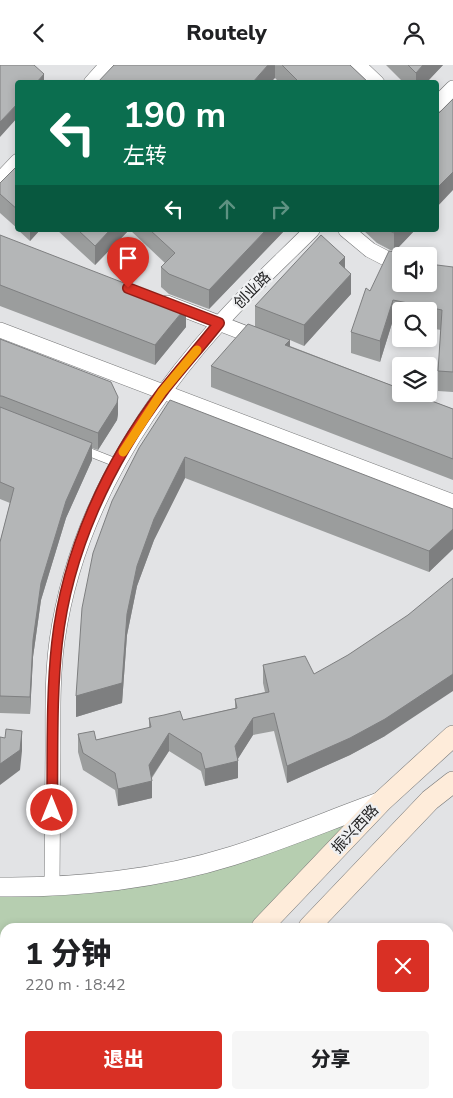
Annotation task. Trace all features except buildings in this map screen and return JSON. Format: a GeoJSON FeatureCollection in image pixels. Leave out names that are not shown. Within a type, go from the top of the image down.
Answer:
{"type":"FeatureCollection","features":[{"type":"Feature","properties":{"kind":"main road","name":"振兴西路"},"geometry":{"type":"LineString","coordinates":[[266,923],[382,801],[453,736]]}},
{"type":"Feature","properties":{"kind":"main road"},"geometry":{"type":"LineString","coordinates":[[313,923],[430,800],[453,781]]}},
{"type":"Feature","properties":{"kind":"street"},"geometry":{"type":"LineString","coordinates":[[93,80],[107,65]]}},
{"type":"Feature","properties":{"kind":"street"},"geometry":{"type":"LineString","coordinates":[[358,65],[374,80]]}},
{"type":"Feature","properties":{"kind":"street"},"geometry":{"type":"LineString","coordinates":[[439,102],[453,88]]}},
{"type":"Feature","properties":{"kind":"street"},"geometry":{"type":"LineString","coordinates":[[0,180],[15,164]]}},
{"type":"Feature","properties":{"kind":"street","name":"创业路"},"geometry":{"type":"LineString","coordinates":[[52,886],[54,687],[57,641],[64,605],[81,542],[95,506],[117,463],[162,392],[219,323],[310,232]]}},
{"type":"Feature","properties":{"kind":"street"},"geometry":{"type":"LineString","coordinates":[[348,232],[370,250],[392,261]]}},
{"type":"Feature","properties":{"kind":"street"},"geometry":{"type":"LineString","coordinates":[[155,299],[274,344]]}},
{"type":"Feature","properties":{"kind":"street"},"geometry":{"type":"LineString","coordinates":[[0,330],[453,502]]}},
{"type":"Feature","properties":{"kind":"street"},"geometry":{"type":"LineString","coordinates":[[0,887],[52,886],[143,876],[231,856],[382,801]]}},
{"type":"Feature","properties":{"kind":"lane"},"geometry":{"type":"LineString","coordinates":[[72,445],[117,463]]}},
{"type":"Feature","properties":{"kind":"green space"},"geometry":{"type":"Polygon","coordinates":[[[382,801],[266,923],[0,923],[0,886],[143,876],[382,801]]]}},
{"type":"Feature","properties":{"kind":"slow traffic"},"geometry":{"type":"LineString","coordinates":[[123,452],[162,392],[197,350]]}},
{"type":"Feature","properties":{"kind":"route"},"geometry":{"type":"LineString","coordinates":[[52,810],[54,678],[57,641],[72,569],[84,533],[95,506],[122,454],[162,392],[219,323],[128,288]]}}]}
